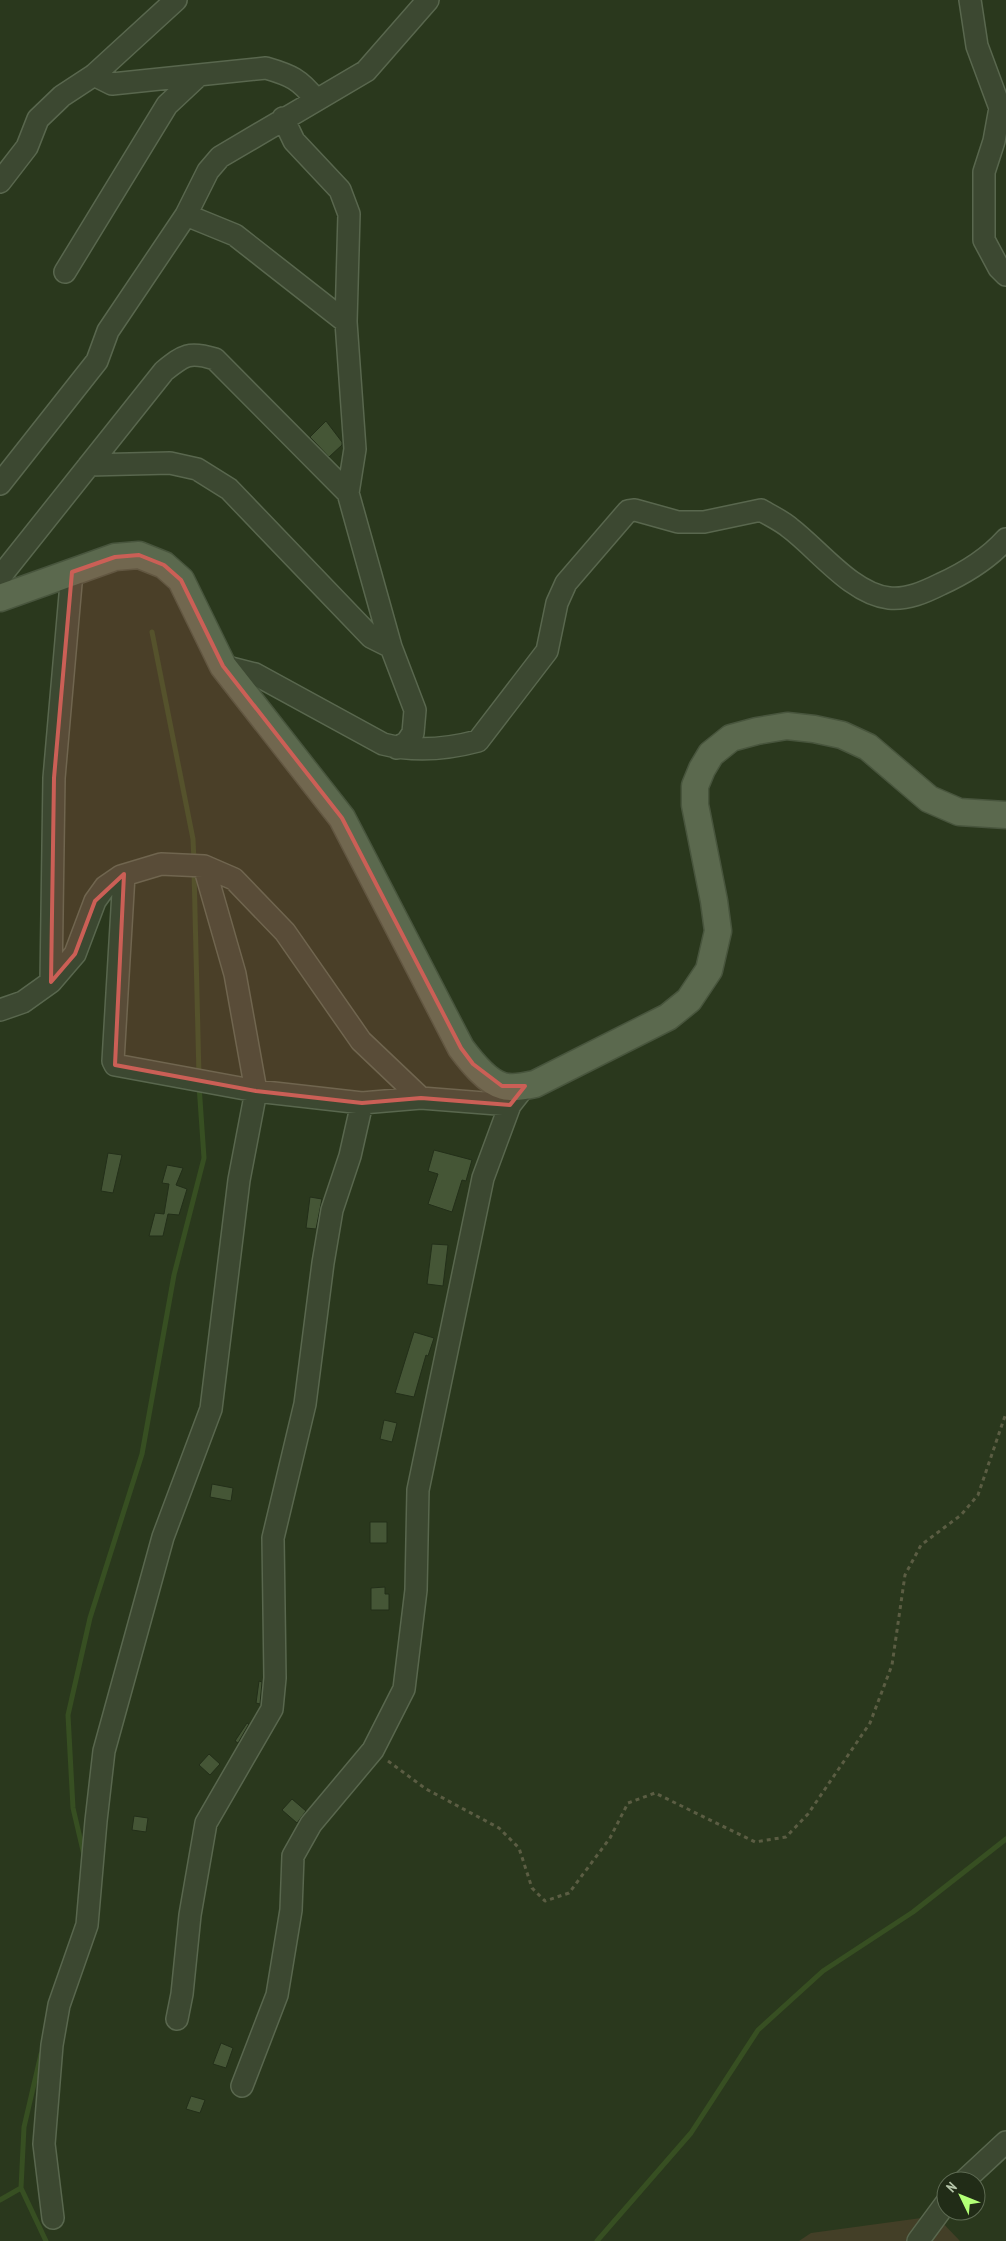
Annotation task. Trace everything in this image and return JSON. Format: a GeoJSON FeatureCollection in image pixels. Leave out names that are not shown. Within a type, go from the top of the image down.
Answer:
{"type":"FeatureCollection","features":[{"type":"Feature","properties":{"kind":"main road"},"geometry":{"type":"LineString","coordinates":[[0,598],[115,557],[139,555],[164,564],[181,580],[223,666],[342,818],[461,1048],[473,1064],[517,1096],[535,1084],[668,1017],[689,1000],[709,970],[718,931],[695,805],[695,786],[702,769],[712,754],[731,738],[787,726],[842,735],[868,747],[929,799],[959,812],[1006,815]]}},
{"type":"Feature","properties":{"kind":"street"},"geometry":{"type":"LineString","coordinates":[[0,182],[27,147],[38,119],[62,96],[94,75],[176,0]]}},
{"type":"Feature","properties":{"kind":"street"},"geometry":{"type":"LineString","coordinates":[[0,484],[97,361],[108,331],[186,215],[208,171],[220,156],[366,71],[428,0]]}},
{"type":"Feature","properties":{"kind":"street"},"geometry":{"type":"LineString","coordinates":[[970,0],[978,46],[1000,108],[994,141],[984,172],[984,240],[999,268],[1006,275]]}},
{"type":"Feature","properties":{"kind":"street"},"geometry":{"type":"LineString","coordinates":[[94,75],[112,84],[266,68],[290,75],[304,85],[316,100]]}},
{"type":"Feature","properties":{"kind":"street"},"geometry":{"type":"LineString","coordinates":[[65,272],[167,105],[198,76]]}},
{"type":"Feature","properties":{"kind":"street"},"geometry":{"type":"LineString","coordinates":[[283,118],[294,141],[340,190],[348,214],[346,322],[355,449],[348,493],[391,647],[415,710],[413,733],[407,742],[397,748]]}},
{"type":"Feature","properties":{"kind":"street"},"geometry":{"type":"LineString","coordinates":[[186,215],[235,235],[346,322]]}},
{"type":"Feature","properties":{"kind":"street"},"geometry":{"type":"LineString","coordinates":[[0,577],[164,371],[182,356],[196,354],[215,359],[348,493]]}},
{"type":"Feature","properties":{"kind":"street"},"geometry":{"type":"LineString","coordinates":[[89,465],[170,463],[198,469],[228,489],[371,637],[391,647]]}},
{"type":"Feature","properties":{"kind":"street"},"geometry":{"type":"LineString","coordinates":[[223,666],[255,674],[384,744],[397,748],[439,748],[478,741],[547,651],[557,603],[566,583],[628,511],[635,510],[678,522],[704,522],[761,510],[789,527],[852,582],[868,592],[889,598],[906,598],[966,573],[997,550],[1006,538]]}},
{"type":"Feature","properties":{"kind":"street"},"geometry":{"type":"LineString","coordinates":[[51,982],[54,778],[72,572]]}},
{"type":"Feature","properties":{"kind":"street"},"geometry":{"type":"LineString","coordinates":[[0,1010],[23,1002],[51,982],[75,954],[95,901],[105,888],[124,875],[161,864],[204,866],[234,880],[285,932],[360,1041],[421,1098]]}},
{"type":"Feature","properties":{"kind":"street"},"geometry":{"type":"LineString","coordinates":[[53,2218],[44,2144],[52,2045],[59,2005],[87,1925],[104,1751],[163,1537],[211,1409],[239,1180],[256,1091],[235,974],[204,866]]}},
{"type":"Feature","properties":{"kind":"street"},"geometry":{"type":"LineString","coordinates":[[124,875],[112,1060],[115,1065],[256,1091],[362,1103],[421,1098],[517,1096],[483,1178],[418,1490],[416,1590],[404,1688],[373,1750],[311,1824],[293,1856],[291,1910],[277,1995],[242,2086]]}},
{"type":"Feature","properties":{"kind":"street"},"geometry":{"type":"LineString","coordinates":[[177,2019],[182,1994],[190,1915],[206,1823],[272,1709],[275,1678],[273,1538],[305,1404],[323,1263],[332,1210],[350,1156],[362,1103]]}},
{"type":"Feature","properties":{"kind":"street"},"geometry":{"type":"LineString","coordinates":[[975,2171],[1006,2142]]}},
{"type":"Feature","properties":{"kind":"street"},"geometry":{"type":"LineString","coordinates":[[918,2241],[936,2217]]}},
{"type":"Feature","properties":{"kind":"path"},"geometry":{"type":"LineString","coordinates":[[373,1750],[426,1789],[499,1828],[519,1848],[532,1888],[544,1901],[569,1893],[610,1838],[628,1803],[655,1794],[755,1842],[786,1837],[808,1814],[870,1723],[892,1664],[905,1575],[921,1544],[961,1515],[978,1495],[1006,1414]]}},
{"type":"Feature","properties":{"kind":"highlighted area"},"geometry":{"type":"Polygon","coordinates":[[[139,555],[164,565],[181,580],[223,666],[342,818],[461,1048],[473,1064],[502,1086],[525,1086],[510,1105],[421,1098],[362,1103],[256,1091],[115,1065],[124,874],[95,901],[75,954],[51,982],[54,778],[72,572],[115,557],[139,555]]]}},
{"type":"Feature","properties":{"kind":"shaded area"},"geometry":{"type":"Polygon","coordinates":[[[936,2216],[936,2221],[941,2221],[960,2241],[799,2241],[811,2233],[936,2216]]]}},
{"type":"Feature","properties":{"kind":"building"},"geometry":{"type":"Polygon","coordinates":[[[326,421],[342,442],[342,445],[329,457],[310,437],[326,421]]]}},
{"type":"Feature","properties":{"kind":"building"},"geometry":{"type":"Polygon","coordinates":[[[434,1150],[472,1160],[466,1181],[462,1180],[452,1212],[428,1204],[438,1174],[428,1171],[434,1150]]]}},
{"type":"Feature","properties":{"kind":"building"},"geometry":{"type":"Polygon","coordinates":[[[108,1153],[122,1155],[113,1193],[101,1191],[108,1153]]]}},
{"type":"Feature","properties":{"kind":"building"},"geometry":{"type":"Polygon","coordinates":[[[167,1165],[183,1168],[176,1185],[187,1189],[179,1215],[168,1214],[163,1236],[149,1236],[155,1213],[164,1214],[169,1184],[162,1183],[167,1165]]]}},
{"type":"Feature","properties":{"kind":"building"},"geometry":{"type":"Polygon","coordinates":[[[310,1197],[322,1199],[316,1229],[306,1228],[310,1197]]]}},
{"type":"Feature","properties":{"kind":"building"},"geometry":{"type":"Polygon","coordinates":[[[432,1244],[448,1245],[443,1286],[427,1284],[432,1244]]]}},
{"type":"Feature","properties":{"kind":"building"},"geometry":{"type":"Polygon","coordinates":[[[414,1332],[434,1338],[428,1356],[426,1355],[414,1397],[395,1393],[414,1332]]]}},
{"type":"Feature","properties":{"kind":"building"},"geometry":{"type":"Polygon","coordinates":[[[384,1420],[397,1423],[392,1442],[380,1439],[384,1420]]]}},
{"type":"Feature","properties":{"kind":"building"},"geometry":{"type":"Polygon","coordinates":[[[212,1484],[233,1488],[231,1501],[210,1497],[212,1484]]]}},
{"type":"Feature","properties":{"kind":"building"},"geometry":{"type":"Polygon","coordinates":[[[370,1522],[387,1522],[387,1543],[370,1543],[370,1522]]]}},
{"type":"Feature","properties":{"kind":"building"},"geometry":{"type":"Polygon","coordinates":[[[385,1587],[385,1594],[389,1594],[389,1610],[371,1610],[371,1588],[385,1587]]]}},
{"type":"Feature","properties":{"kind":"building"},"geometry":{"type":"Polygon","coordinates":[[[259,1681],[262,1682],[260,1704],[256,1703],[259,1681]]]}},
{"type":"Feature","properties":{"kind":"building"},"geometry":{"type":"Polygon","coordinates":[[[247,1723],[249,1724],[238,1743],[235,1741],[247,1723]]]}},
{"type":"Feature","properties":{"kind":"building"},"geometry":{"type":"Polygon","coordinates":[[[209,1754],[220,1764],[210,1775],[199,1765],[209,1754]]]}},
{"type":"Feature","properties":{"kind":"building"},"geometry":{"type":"Polygon","coordinates":[[[292,1799],[306,1811],[297,1823],[282,1810],[292,1799]]]}},
{"type":"Feature","properties":{"kind":"building"},"geometry":{"type":"Polygon","coordinates":[[[134,1816],[148,1818],[146,1832],[132,1830],[134,1816]]]}},
{"type":"Feature","properties":{"kind":"building"},"geometry":{"type":"Polygon","coordinates":[[[221,2043],[233,2048],[226,2068],[213,2064],[221,2043]]]}},
{"type":"Feature","properties":{"kind":"building"},"geometry":{"type":"Polygon","coordinates":[[[191,2096],[205,2100],[200,2113],[186,2109],[191,2096]]]}},
{"type":"Feature","properties":{"kind":"waterway"},"geometry":{"type":"LineString","coordinates":[[152,632],[193,839],[194,862]]}},
{"type":"Feature","properties":{"kind":"waterway"},"geometry":{"type":"LineString","coordinates":[[194,870],[199,1077]]}},
{"type":"Feature","properties":{"kind":"waterway"},"geometry":{"type":"LineString","coordinates":[[84,1855],[73,1808],[68,1715],[90,1618],[142,1454],[174,1275],[204,1158],[199,1085]]}},
{"type":"Feature","properties":{"kind":"waterway"},"geometry":{"type":"LineString","coordinates":[[597,2241],[691,2133],[758,2030],[823,1971],[913,1912],[1006,1839]]}},
{"type":"Feature","properties":{"kind":"waterway"},"geometry":{"type":"LineString","coordinates":[[41,2054],[24,2127],[21,2188],[46,2241]]}},
{"type":"Feature","properties":{"kind":"waterway"},"geometry":{"type":"LineString","coordinates":[[0,2200],[21,2188]]}}]}
